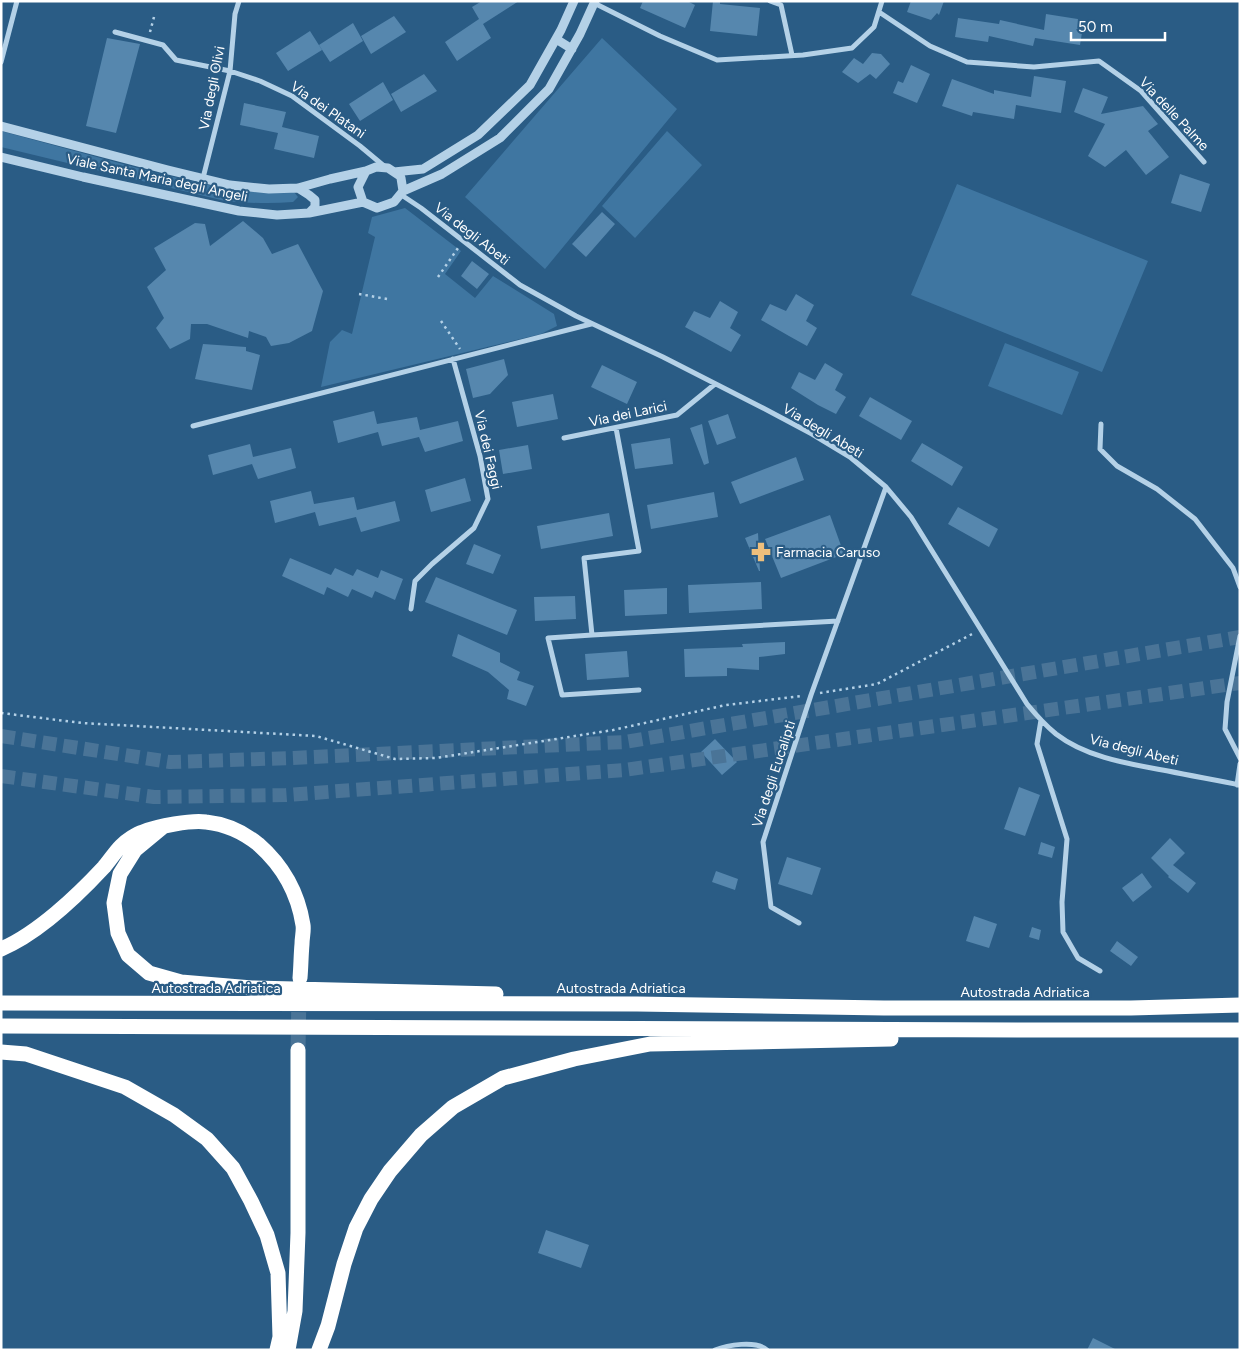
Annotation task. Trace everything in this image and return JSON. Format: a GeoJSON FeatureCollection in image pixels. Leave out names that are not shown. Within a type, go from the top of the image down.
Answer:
{"type":"FeatureCollection","features":[{"type":"Feature","properties":{"kind":"highway"},"geometry":{"type":"LineString","coordinates":[[1,949],[40,925],[63,906],[106,865],[121,846],[142,832],[182,823],[205,822],[227,826],[248,836],[280,866],[294,894],[303,926],[300,978]]}},
{"type":"Feature","properties":{"kind":"highway"},"geometry":{"type":"LineString","coordinates":[[164,826],[135,850],[120,874],[114,903],[118,933],[128,955],[149,973],[181,982],[252,988],[479,993],[637,1004]]}},
{"type":"Feature","properties":{"kind":"highway","name":"Autostrada Adriatica"},"geometry":{"type":"LineString","coordinates":[[1,1003],[637,1004],[884,1008],[1121,1008],[1240,1005]]}},
{"type":"Feature","properties":{"kind":"highway"},"geometry":{"type":"LineString","coordinates":[[1,1026],[1240,1030]]}},
{"type":"Feature","properties":{"kind":"highway"},"geometry":{"type":"LineString","coordinates":[[319,1350],[328,1326],[344,1264],[356,1228],[371,1199],[390,1171],[420,1135],[453,1107],[503,1078],[574,1058],[650,1044],[910,1039],[1048,1030]]}},
{"type":"Feature","properties":{"kind":"highway"},"geometry":{"type":"LineString","coordinates":[[288,1350],[296,1311],[298,1050]]}},
{"type":"Feature","properties":{"kind":"highway"},"geometry":{"type":"LineString","coordinates":[[1,1052],[26,1054],[125,1087],[174,1115],[207,1140],[233,1168],[267,1235],[278,1273],[280,1337],[277,1350]]}},
{"type":"Feature","properties":{"kind":"street"},"geometry":{"type":"LineString","coordinates":[[1,62],[16,1]]}},
{"type":"Feature","properties":{"kind":"street","name":"Via degli Olivi"},"geometry":{"type":"LineString","coordinates":[[203,178],[230,71],[235,14],[239,1]]}},
{"type":"Feature","properties":{"kind":"street"},"geometry":{"type":"LineString","coordinates":[[394,172],[423,169],[478,136],[530,85],[556,39],[574,1]]}},
{"type":"Feature","properties":{"kind":"street"},"geometry":{"type":"LineString","coordinates":[[770,1],[781,5],[792,55]]}},
{"type":"Feature","properties":{"kind":"street"},"geometry":{"type":"LineString","coordinates":[[595,2],[660,36],[717,60],[792,55],[852,48],[874,27],[882,1]]}},
{"type":"Feature","properties":{"kind":"street","name":"Viale Santa Maria degli Angeli"},"geometry":{"type":"LineString","coordinates":[[1,157],[82,177],[239,211],[277,215],[309,213],[363,202],[377,208],[394,202],[401,192],[442,174],[500,138],[549,89],[580,34],[595,2]]}},
{"type":"Feature","properties":{"kind":"street","name":"Via delle Palme"},"geometry":{"type":"LineString","coordinates":[[879,12],[930,46],[967,62],[1034,67],[1099,61],[1140,91],[1204,162]]}},
{"type":"Feature","properties":{"kind":"street","name":"Via dei Platani"},"geometry":{"type":"LineString","coordinates":[[115,32],[164,45],[176,60],[230,71],[260,81],[292,96],[360,146],[384,167]]}},
{"type":"Feature","properties":{"kind":"street"},"geometry":{"type":"LineString","coordinates":[[556,39],[572,49]]}},
{"type":"Feature","properties":{"kind":"street","name":"Viale Santa Maria degli Angeli"},"geometry":{"type":"LineString","coordinates":[[1,126],[230,186],[269,189],[298,188],[376,167],[384,167]]}},
{"type":"Feature","properties":{"kind":"street"},"geometry":{"type":"LineString","coordinates":[[478,136],[483,148]]}},
{"type":"Feature","properties":{"kind":"street"},"geometry":{"type":"LineString","coordinates":[[384,167],[401,178],[401,192]]}},
{"type":"Feature","properties":{"kind":"street"},"geometry":{"type":"LineString","coordinates":[[363,202],[358,187],[366,171]]}},
{"type":"Feature","properties":{"kind":"street"},"geometry":{"type":"LineString","coordinates":[[298,188],[315,200],[315,207],[309,213]]}},
{"type":"Feature","properties":{"kind":"street","name":"Via degli Abeti"},"geometry":{"type":"LineString","coordinates":[[401,192],[520,285],[591,324],[663,357],[812,434],[850,457],[886,488],[910,517],[1027,704],[1040,720],[1063,739],[1096,755],[1142,767],[1238,785]]}},
{"type":"Feature","properties":{"kind":"street"},"geometry":{"type":"LineString","coordinates":[[193,426],[591,324]]}},
{"type":"Feature","properties":{"kind":"street","name":"Via dei Faggi"},"geometry":{"type":"LineString","coordinates":[[411,608],[415,581],[474,528],[488,499],[480,456],[453,359]]}},
{"type":"Feature","properties":{"kind":"street","name":"Via dei Larici"},"geometry":{"type":"LineString","coordinates":[[564,438],[677,415],[715,384]]}},
{"type":"Feature","properties":{"kind":"street"},"geometry":{"type":"LineString","coordinates":[[1101,424],[1100,450],[1117,466],[1157,489],[1195,519],[1234,568],[1240,587]]}},
{"type":"Feature","properties":{"kind":"street"},"geometry":{"type":"LineString","coordinates":[[592,635],[584,558],[639,551],[616,428]]}},
{"type":"Feature","properties":{"kind":"street","name":"Via degli Eucalipti"},"geometry":{"type":"LineString","coordinates":[[799,923],[771,907],[763,842],[811,695],[886,488]]}},
{"type":"Feature","properties":{"kind":"street"},"geometry":{"type":"LineString","coordinates":[[639,690],[562,695],[548,638],[838,621]]}},
{"type":"Feature","properties":{"kind":"street"},"geometry":{"type":"LineString","coordinates":[[1240,636],[1227,702],[1225,729],[1240,758]]}},
{"type":"Feature","properties":{"kind":"street"},"geometry":{"type":"LineString","coordinates":[[1040,720],[1037,744],[1066,839],[1062,902],[1063,932],[1078,958],[1100,971]]}},
{"type":"Feature","properties":{"kind":"street"},"geometry":{"type":"LineString","coordinates":[[1238,785],[1240,764]]}},
{"type":"Feature","properties":{"kind":"street"},"geometry":{"type":"LineString","coordinates":[[715,1350],[721,1347],[751,1344],[767,1350]]}},
{"type":"Feature","properties":{"kind":"path"},"geometry":{"type":"LineString","coordinates":[[149,36],[154,17]]}},
{"type":"Feature","properties":{"kind":"path"},"geometry":{"type":"LineString","coordinates":[[438,277],[463,241]]}},
{"type":"Feature","properties":{"kind":"path"},"geometry":{"type":"LineString","coordinates":[[360,294],[387,299]]}},
{"type":"Feature","properties":{"kind":"path"},"geometry":{"type":"LineString","coordinates":[[440,321],[465,356]]}},
{"type":"Feature","properties":{"kind":"path"},"geometry":{"type":"LineString","coordinates":[[1,713],[82,724],[316,736],[395,759],[436,758],[613,730],[726,705],[811,695],[877,684],[981,629]]}},
{"type":"Feature","properties":{"kind":"shaded area"},"geometry":{"type":"Polygon","coordinates":[[[602,38],[677,109],[545,269],[465,197],[602,38]]]}},
{"type":"Feature","properties":{"kind":"shaded area"},"geometry":{"type":"Polygon","coordinates":[[[1,131],[156,173],[240,192],[294,192],[298,197],[293,202],[284,203],[225,201],[1,147],[1,131]]]}},
{"type":"Feature","properties":{"kind":"shaded area"},"geometry":{"type":"Polygon","coordinates":[[[667,131],[702,165],[635,238],[602,206],[667,131]]]}},
{"type":"Feature","properties":{"kind":"shaded area"},"geometry":{"type":"Polygon","coordinates":[[[957,184],[1148,261],[1102,372],[911,295],[957,184]]]}},
{"type":"Feature","properties":{"kind":"shaded area"},"geometry":{"type":"Polygon","coordinates":[[[405,208],[461,251],[445,274],[475,298],[493,276],[554,314],[557,326],[541,334],[321,387],[330,342],[342,330],[352,334],[375,237],[368,233],[372,217],[405,208]]]}},
{"type":"Feature","properties":{"kind":"shaded area"},"geometry":{"type":"Polygon","coordinates":[[[1005,343],[1079,372],[1062,415],[988,386],[1005,343]]]}},
{"type":"Feature","properties":{"kind":"building"},"geometry":{"type":"Polygon","coordinates":[[[482,1],[519,1],[483,24],[491,38],[457,61],[445,42],[479,19],[472,7],[482,1]]]}},
{"type":"Feature","properties":{"kind":"building"},"geometry":{"type":"Polygon","coordinates":[[[643,1],[687,1],[695,5],[685,28],[640,8],[643,1]]]}},
{"type":"Feature","properties":{"kind":"building"},"geometry":{"type":"Polygon","coordinates":[[[713,1],[720,1],[720,4],[760,8],[757,36],[710,31],[713,1]]]}},
{"type":"Feature","properties":{"kind":"building"},"geometry":{"type":"Polygon","coordinates":[[[911,1],[944,1],[939,15],[937,13],[931,20],[907,12],[911,1]]]}},
{"type":"Feature","properties":{"kind":"building"},"geometry":{"type":"Polygon","coordinates":[[[1046,14],[1084,20],[1080,45],[1035,38],[1033,46],[989,36],[988,42],[955,37],[958,18],[999,24],[1000,20],[1044,30],[1046,14]]]}},
{"type":"Feature","properties":{"kind":"building"},"geometry":{"type":"Polygon","coordinates":[[[394,16],[406,32],[371,54],[361,36],[394,16]]]}},
{"type":"Feature","properties":{"kind":"building"},"geometry":{"type":"Polygon","coordinates":[[[353,23],[363,41],[330,62],[319,45],[353,23]]]}},
{"type":"Feature","properties":{"kind":"building"},"geometry":{"type":"Polygon","coordinates":[[[310,31],[322,50],[288,71],[276,53],[310,31]]]}},
{"type":"Feature","properties":{"kind":"building"},"geometry":{"type":"Polygon","coordinates":[[[107,38],[140,44],[116,133],[86,126],[107,38]]]}},
{"type":"Feature","properties":{"kind":"building"},"geometry":{"type":"Polygon","coordinates":[[[872,53],[881,54],[890,64],[876,79],[870,74],[858,83],[842,72],[854,58],[863,64],[872,53]]]}},
{"type":"Feature","properties":{"kind":"building"},"geometry":{"type":"Polygon","coordinates":[[[911,65],[930,74],[917,103],[893,93],[898,81],[903,83],[911,65]]]}},
{"type":"Feature","properties":{"kind":"building"},"geometry":{"type":"Polygon","coordinates":[[[424,74],[437,91],[401,112],[391,94],[424,74]]]}},
{"type":"Feature","properties":{"kind":"building"},"geometry":{"type":"Polygon","coordinates":[[[1034,76],[1066,81],[1061,113],[1016,105],[1014,119],[973,112],[972,116],[942,106],[952,79],[994,94],[994,90],[1031,97],[1034,76]]]}},
{"type":"Feature","properties":{"kind":"building"},"geometry":{"type":"Polygon","coordinates":[[[383,82],[393,100],[360,121],[349,104],[383,82]]]}},
{"type":"Feature","properties":{"kind":"building"},"geometry":{"type":"Polygon","coordinates":[[[1083,88],[1108,97],[1101,114],[1143,106],[1158,124],[1148,131],[1169,157],[1146,175],[1126,150],[1105,167],[1088,156],[1105,124],[1074,112],[1083,88]]]}},
{"type":"Feature","properties":{"kind":"building"},"geometry":{"type":"Polygon","coordinates":[[[244,103],[286,112],[282,127],[319,136],[314,158],[274,149],[278,133],[240,125],[244,103]]]}},
{"type":"Feature","properties":{"kind":"building"},"geometry":{"type":"Polygon","coordinates":[[[1180,174],[1210,184],[1201,212],[1171,203],[1180,174]]]}},
{"type":"Feature","properties":{"kind":"building"},"geometry":{"type":"Polygon","coordinates":[[[602,212],[615,224],[586,257],[572,244],[602,212]]]}},
{"type":"Feature","properties":{"kind":"building"},"geometry":{"type":"Polygon","coordinates":[[[243,221],[263,238],[272,254],[298,244],[323,291],[312,331],[289,343],[271,346],[266,337],[249,331],[248,338],[207,324],[191,324],[190,339],[170,349],[156,328],[164,318],[147,287],[166,270],[154,248],[195,223],[205,224],[210,246],[243,221]]]}},
{"type":"Feature","properties":{"kind":"building"},"geometry":{"type":"Polygon","coordinates":[[[472,261],[489,274],[477,289],[461,276],[472,261]]]}},
{"type":"Feature","properties":{"kind":"building"},"geometry":{"type":"Polygon","coordinates":[[[796,294],[814,305],[806,321],[817,328],[807,346],[761,320],[770,304],[786,311],[796,294]]]}},
{"type":"Feature","properties":{"kind":"building"},"geometry":{"type":"Polygon","coordinates":[[[720,301],[738,312],[730,328],[741,335],[731,352],[685,327],[694,311],[710,318],[720,301]]]}},
{"type":"Feature","properties":{"kind":"building"},"geometry":{"type":"Polygon","coordinates":[[[203,344],[246,347],[246,351],[260,355],[252,390],[195,379],[203,344]]]}},
{"type":"Feature","properties":{"kind":"building"},"geometry":{"type":"Polygon","coordinates":[[[504,359],[508,375],[490,394],[473,398],[466,369],[504,359]]]}},
{"type":"Feature","properties":{"kind":"building"},"geometry":{"type":"Polygon","coordinates":[[[825,363],[843,374],[835,390],[846,397],[836,414],[791,388],[799,372],[815,380],[825,363]]]}},
{"type":"Feature","properties":{"kind":"building"},"geometry":{"type":"Polygon","coordinates":[[[602,365],[637,382],[627,404],[591,387],[602,365]]]}},
{"type":"Feature","properties":{"kind":"building"},"geometry":{"type":"Polygon","coordinates":[[[553,394],[558,419],[517,427],[512,402],[553,394]]]}},
{"type":"Feature","properties":{"kind":"building"},"geometry":{"type":"Polygon","coordinates":[[[870,397],[912,421],[901,440],[859,416],[870,397]]]}},
{"type":"Feature","properties":{"kind":"building"},"geometry":{"type":"Polygon","coordinates":[[[374,411],[377,424],[417,417],[420,430],[458,421],[463,441],[425,452],[419,437],[382,446],[378,432],[338,443],[333,421],[374,411]]]}},
{"type":"Feature","properties":{"kind":"building"},"geometry":{"type":"Polygon","coordinates":[[[728,414],[736,438],[717,445],[708,421],[728,414]]]}},
{"type":"Feature","properties":{"kind":"building"},"geometry":{"type":"Polygon","coordinates":[[[702,424],[709,463],[704,465],[690,428],[702,424]]]}},
{"type":"Feature","properties":{"kind":"building"},"geometry":{"type":"Polygon","coordinates":[[[670,438],[673,464],[635,469],[631,444],[670,438]]]}},
{"type":"Feature","properties":{"kind":"building"},"geometry":{"type":"Polygon","coordinates":[[[922,443],[963,467],[952,486],[911,461],[922,443]]]}},
{"type":"Feature","properties":{"kind":"building"},"geometry":{"type":"Polygon","coordinates":[[[250,444],[253,457],[291,448],[296,468],[258,479],[252,464],[213,475],[208,455],[250,444]]]}},
{"type":"Feature","properties":{"kind":"building"},"geometry":{"type":"Polygon","coordinates":[[[528,445],[532,469],[503,474],[499,450],[528,445]]]}},
{"type":"Feature","properties":{"kind":"building"},"geometry":{"type":"Polygon","coordinates":[[[796,457],[804,480],[740,504],[731,482],[796,457]]]}},
{"type":"Feature","properties":{"kind":"building"},"geometry":{"type":"Polygon","coordinates":[[[465,478],[471,501],[431,512],[425,490],[465,478]]]}},
{"type":"Feature","properties":{"kind":"building"},"geometry":{"type":"Polygon","coordinates":[[[311,491],[314,504],[354,497],[357,510],[395,501],[400,521],[361,532],[356,517],[319,526],[315,512],[275,523],[270,501],[311,491]]]}},
{"type":"Feature","properties":{"kind":"building"},"geometry":{"type":"Polygon","coordinates":[[[714,492],[718,517],[651,529],[647,505],[714,492]]]}},
{"type":"Feature","properties":{"kind":"building"},"geometry":{"type":"Polygon","coordinates":[[[958,507],[998,529],[989,547],[948,524],[958,507]]]}},
{"type":"Feature","properties":{"kind":"building"},"geometry":{"type":"Polygon","coordinates":[[[609,513],[613,536],[541,549],[537,526],[609,513]]]}},
{"type":"Feature","properties":{"kind":"building"},"geometry":{"type":"Polygon","coordinates":[[[830,515],[844,554],[781,578],[765,539],[830,515]]]}},
{"type":"Feature","properties":{"kind":"building"},"geometry":{"type":"Polygon","coordinates":[[[758,533],[760,571],[745,538],[758,533]]]}},
{"type":"Feature","properties":{"kind":"building"},"geometry":{"type":"Polygon","coordinates":[[[474,544],[501,555],[493,574],[466,564],[474,544]]]}},
{"type":"Feature","properties":{"kind":"building"},"geometry":{"type":"Polygon","coordinates":[[[290,558],[331,575],[335,568],[353,576],[357,569],[378,578],[381,570],[403,579],[395,600],[375,591],[372,598],[352,589],[348,597],[327,587],[324,595],[282,576],[290,558]]]}},
{"type":"Feature","properties":{"kind":"building"},"geometry":{"type":"Polygon","coordinates":[[[436,577],[517,610],[507,635],[425,602],[436,577]]]}},
{"type":"Feature","properties":{"kind":"building"},"geometry":{"type":"Polygon","coordinates":[[[761,582],[762,609],[689,613],[688,585],[761,582]]]}},
{"type":"Feature","properties":{"kind":"building"},"geometry":{"type":"Polygon","coordinates":[[[667,588],[667,614],[625,616],[624,590],[667,588]]]}},
{"type":"Feature","properties":{"kind":"building"},"geometry":{"type":"Polygon","coordinates":[[[575,596],[576,619],[535,621],[534,597],[575,596]]]}},
{"type":"Feature","properties":{"kind":"building"},"geometry":{"type":"Polygon","coordinates":[[[458,634],[500,653],[500,662],[520,672],[517,680],[534,686],[526,706],[507,699],[509,690],[488,672],[452,656],[458,634]]]}},
{"type":"Feature","properties":{"kind":"building"},"geometry":{"type":"Polygon","coordinates":[[[785,642],[785,654],[759,657],[759,670],[727,668],[727,676],[685,677],[684,649],[743,647],[742,644],[785,642]]]}},
{"type":"Feature","properties":{"kind":"building"},"geometry":{"type":"Polygon","coordinates":[[[627,651],[629,677],[587,680],[585,654],[627,651]]]}},
{"type":"Feature","properties":{"kind":"building"},"geometry":{"type":"Polygon","coordinates":[[[715,739],[737,762],[722,775],[701,752],[715,739]]]}},
{"type":"Feature","properties":{"kind":"building"},"geometry":{"type":"Polygon","coordinates":[[[1019,787],[1040,795],[1025,836],[1004,829],[1019,787]]]}},
{"type":"Feature","properties":{"kind":"building"},"geometry":{"type":"Polygon","coordinates":[[[1170,838],[1185,853],[1173,865],[1196,883],[1188,893],[1168,877],[1151,858],[1170,838]]]}},
{"type":"Feature","properties":{"kind":"building"},"geometry":{"type":"Polygon","coordinates":[[[1041,842],[1055,847],[1052,858],[1038,854],[1041,842]]]}},
{"type":"Feature","properties":{"kind":"building"},"geometry":{"type":"Polygon","coordinates":[[[787,857],[821,868],[812,895],[778,884],[787,857]]]}},
{"type":"Feature","properties":{"kind":"building"},"geometry":{"type":"Polygon","coordinates":[[[716,871],[738,879],[735,890],[712,882],[716,871]]]}},
{"type":"Feature","properties":{"kind":"building"},"geometry":{"type":"Polygon","coordinates":[[[1142,873],[1152,887],[1133,902],[1122,888],[1142,873]]]}},
{"type":"Feature","properties":{"kind":"building"},"geometry":{"type":"Polygon","coordinates":[[[974,916],[997,924],[989,948],[966,941],[974,916]]]}},
{"type":"Feature","properties":{"kind":"building"},"geometry":{"type":"Polygon","coordinates":[[[1032,927],[1041,930],[1039,940],[1029,937],[1032,927]]]}},
{"type":"Feature","properties":{"kind":"building"},"geometry":{"type":"Polygon","coordinates":[[[1117,941],[1138,957],[1131,966],[1110,951],[1117,941]]]}},
{"type":"Feature","properties":{"kind":"building"},"geometry":{"type":"Polygon","coordinates":[[[546,1230],[589,1245],[581,1268],[538,1253],[546,1230]]]}},
{"type":"Feature","properties":{"kind":"building"},"geometry":{"type":"Polygon","coordinates":[[[1093,1338],[1117,1350],[1087,1350],[1093,1338]]]}},
{"type":"Feature","properties":{"kind":"tunnel"},"geometry":{"type":"LineString","coordinates":[[1,736],[170,762],[625,742],[1240,637]]}},
{"type":"Feature","properties":{"kind":"tunnel"},"geometry":{"type":"LineString","coordinates":[[1,776],[154,797],[286,795],[624,770],[1240,683]]}},
{"type":"Feature","properties":{"kind":"tunnel"},"geometry":{"type":"LineString","coordinates":[[298,1050],[299,992]]}},
{"type":"Feature","properties":{"kind":"place","name":"Farmacia Caruso"},"geometry":{"type":"Point","coordinates":[761,552]}}]}
